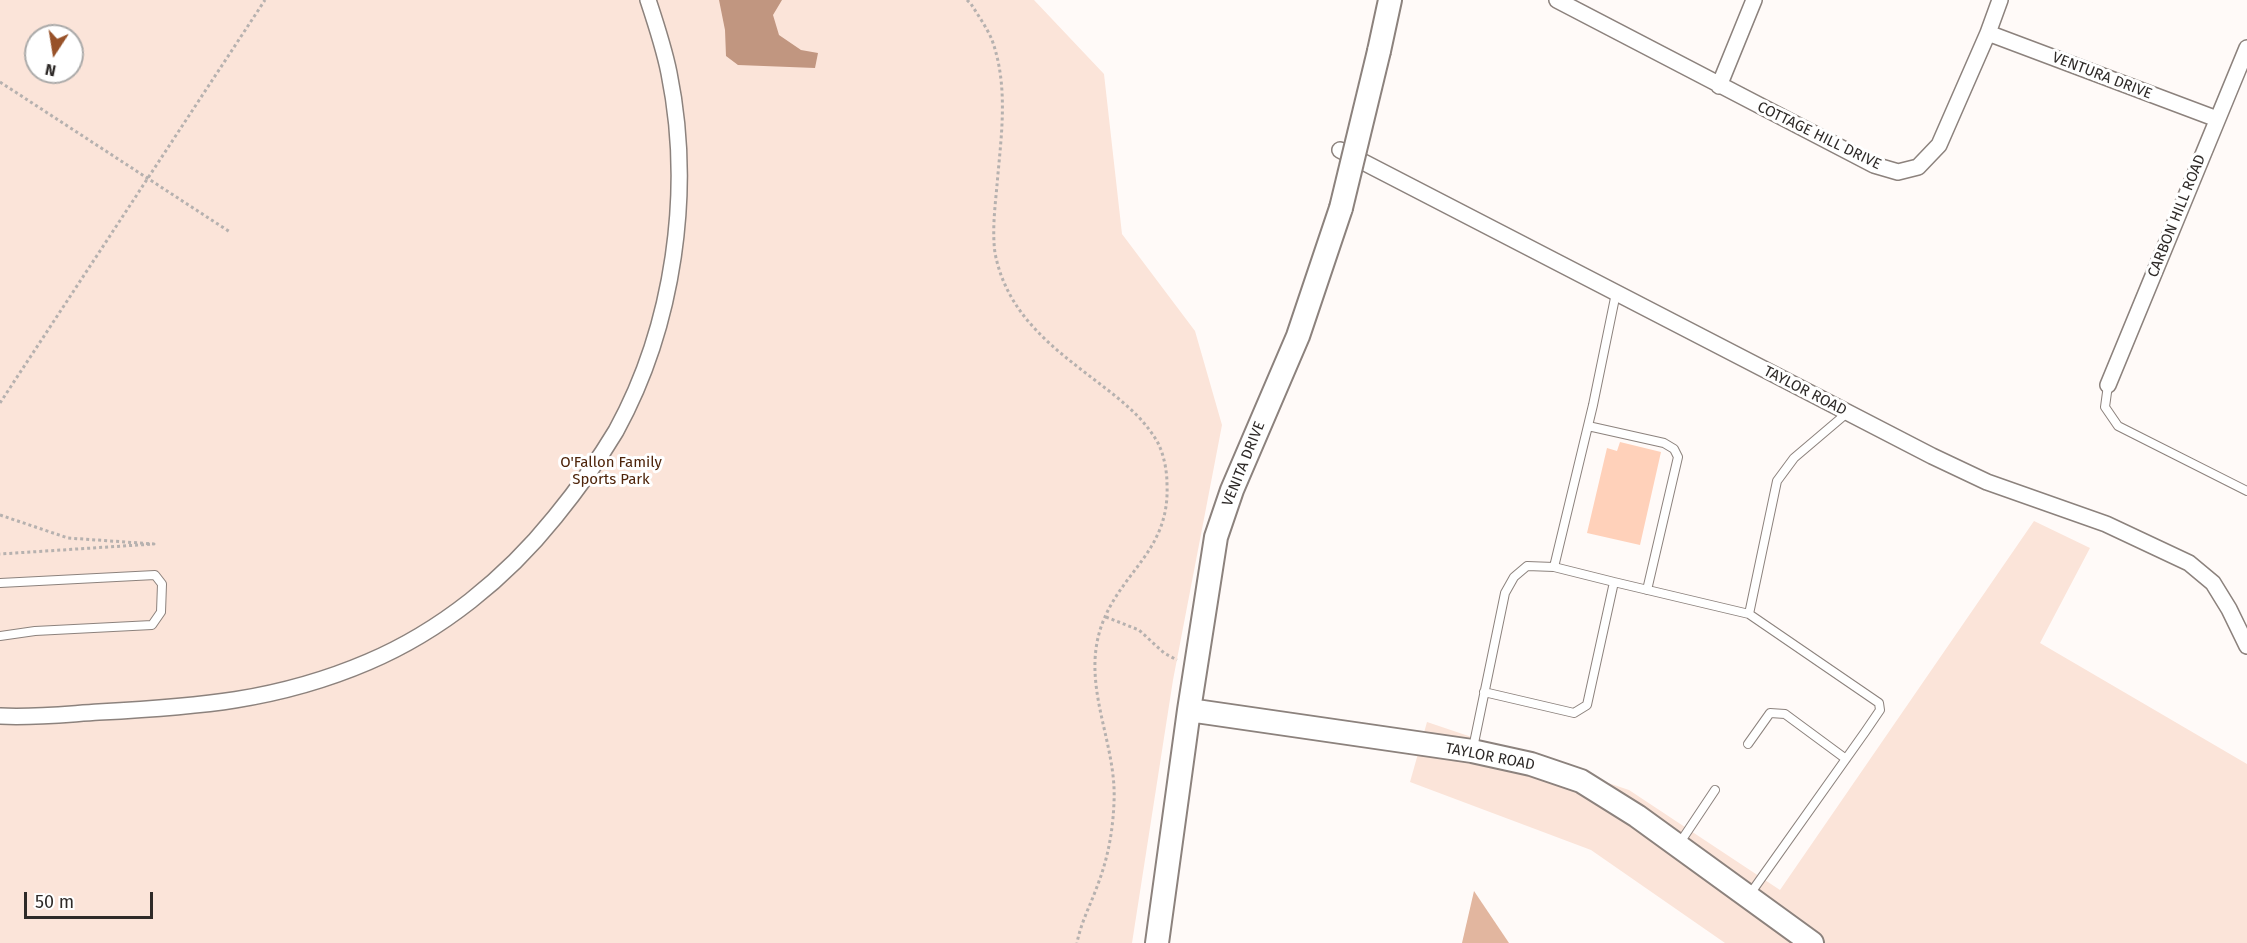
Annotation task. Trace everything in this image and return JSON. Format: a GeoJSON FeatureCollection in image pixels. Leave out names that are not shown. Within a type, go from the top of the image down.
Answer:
{"type":"FeatureCollection","features":[{"type":"Feature","properties":{"kind":"street"},"geometry":{"type":"LineString","coordinates":[[3,717],[225,703],[273,694],[321,680],[370,662],[415,638],[461,608],[533,544],[591,471],[616,430],[636,388],[651,348],[667,286],[679,199],[676,118],[661,39],[648,0]]}},
{"type":"Feature","properties":{"kind":"street","name":"VENITA DRIVE"},"geometry":{"type":"LineString","coordinates":[[1157,943],[1189,710],[1216,537],[1232,490],[1312,302],[1341,208],[1390,0]]}},
{"type":"Feature","properties":{"kind":"street","name":"COTTAGE HILL DRIVE"},"geometry":{"type":"LineString","coordinates":[[1557,0],[1874,165],[1898,172],[1918,167],[1939,145],[2000,0]]}},
{"type":"Feature","properties":{"kind":"street"},"geometry":{"type":"LineString","coordinates":[[1719,86],[1754,0]]}},
{"type":"Feature","properties":{"kind":"street","name":"VENTURA DRIVE"},"geometry":{"type":"LineString","coordinates":[[1988,33],[2217,119]]}},
{"type":"Feature","properties":{"kind":"street","name":"CARBON HILL ROAD"},"geometry":{"type":"LineString","coordinates":[[2108,385],[2217,119],[2240,85],[2247,48]]}},
{"type":"Feature","properties":{"kind":"street","name":"TAYLOR ROAD"},"geometry":{"type":"LineString","coordinates":[[1340,150],[1932,456],[1987,482],[2106,524],[2189,563],[2213,584],[2229,609],[2247,646]]}},
{"type":"Feature","properties":{"kind":"street","name":"TAYLOR ROAD"},"geometry":{"type":"LineString","coordinates":[[1189,710],[1472,751],[1531,764],[1581,781],[1637,816],[1812,943]]}},
{"type":"Feature","properties":{"kind":"lane"},"geometry":{"type":"LineString","coordinates":[[1554,567],[1588,426],[1616,293]]}},
{"type":"Feature","properties":{"kind":"lane"},"geometry":{"type":"LineString","coordinates":[[2108,385],[2105,407],[2118,426],[2247,491]]}},
{"type":"Feature","properties":{"kind":"lane"},"geometry":{"type":"LineString","coordinates":[[1749,614],[1777,481],[1794,458],[1847,412]]}},
{"type":"Feature","properties":{"kind":"lane"},"geometry":{"type":"LineString","coordinates":[[1588,426],[1664,443],[1674,449],[1678,458],[1647,590]]}},
{"type":"Feature","properties":{"kind":"lane"},"geometry":{"type":"LineString","coordinates":[[1472,751],[1505,593],[1514,577],[1527,566],[1554,567],[1749,614],[1879,703],[1880,710],[1748,896]]}},
{"type":"Feature","properties":{"kind":"lane"},"geometry":{"type":"LineString","coordinates":[[0,583],[154,575],[162,584],[161,612],[153,625],[35,631],[0,636]]}},
{"type":"Feature","properties":{"kind":"lane"},"geometry":{"type":"LineString","coordinates":[[1485,692],[1574,713],[1581,711],[1587,705],[1614,582]]}},
{"type":"Feature","properties":{"kind":"lane"},"geometry":{"type":"LineString","coordinates":[[1748,744],[1770,713],[1785,714],[1846,759]]}},
{"type":"Feature","properties":{"kind":"lane"},"geometry":{"type":"LineString","coordinates":[[1678,846],[1714,790]]}},
{"type":"Feature","properties":{"kind":"path"},"geometry":{"type":"LineString","coordinates":[[0,403],[265,0]]}},
{"type":"Feature","properties":{"kind":"path"},"geometry":{"type":"LineString","coordinates":[[967,0],[992,39],[1003,84],[994,229],[995,252],[1005,286],[1018,309],[1038,335],[1143,420],[1159,445],[1167,472],[1168,502],[1164,523],[1154,544],[1114,598],[1096,648],[1094,675],[1097,700],[1115,783],[1114,804],[1107,858],[1082,922],[1077,943]]}},
{"type":"Feature","properties":{"kind":"path"},"geometry":{"type":"LineString","coordinates":[[0,82],[149,177],[230,232]]}},
{"type":"Feature","properties":{"kind":"path"},"geometry":{"type":"LineString","coordinates":[[0,515],[68,538],[154,544],[0,554]]}},
{"type":"Feature","properties":{"kind":"path"},"geometry":{"type":"LineString","coordinates":[[1106,617],[1138,630],[1173,659],[1181,662]]}},
{"type":"Feature","properties":{"kind":"green space","name":"O'Fallon Family Sports Park"},"geometry":{"type":"Polygon","coordinates":[[[0,0],[1034,0],[1104,74],[1122,234],[1195,331],[1222,425],[1173,680],[1132,943],[0,943],[0,0]]]}},
{"type":"Feature","properties":{"kind":"green space"},"geometry":{"type":"Polygon","coordinates":[[[2034,521],[2090,548],[2040,643],[2247,764],[2247,943],[1725,943],[1591,850],[1410,782],[1427,722],[1629,790],[1780,890],[2034,521]]]}},
{"type":"Feature","properties":{"kind":"shaded area"},"geometry":{"type":"Polygon","coordinates":[[[719,0],[782,0],[773,15],[779,35],[801,50],[818,53],[815,68],[738,65],[726,56],[725,30],[719,0]]]}},
{"type":"Feature","properties":{"kind":"shaded area"},"geometry":{"type":"Polygon","coordinates":[[[1474,891],[1509,943],[1462,943],[1474,891]]]}},
{"type":"Feature","properties":{"kind":"building"},"geometry":{"type":"Polygon","coordinates":[[[1620,442],[1661,452],[1640,545],[1587,533],[1607,448],[1617,451],[1620,442]]]}}]}
